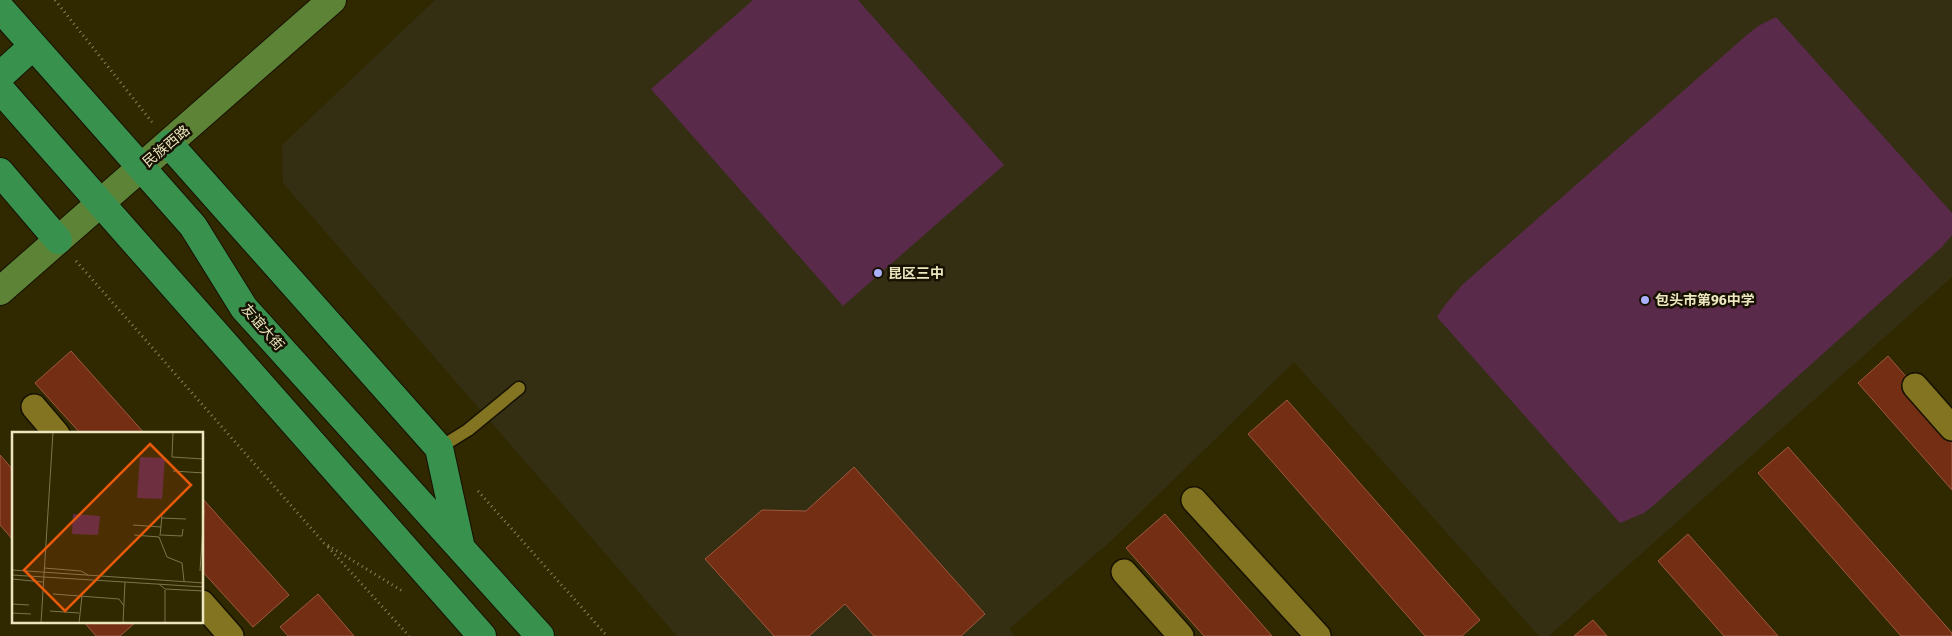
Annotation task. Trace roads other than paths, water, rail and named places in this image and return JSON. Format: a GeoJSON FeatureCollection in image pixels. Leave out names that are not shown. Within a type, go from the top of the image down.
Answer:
{"type":"FeatureCollection","features":[{"type":"Feature","properties":{"kind":"main road","name":"民族西路"},"geometry":{"type":"LineString","coordinates":[[0,291],[332,0]]}},
{"type":"Feature","properties":{"kind":"main road","name":"友谊大街"},"geometry":{"type":"LineString","coordinates":[[0,8],[142,166],[193,226],[244,308],[540,636]]}},
{"type":"Feature","properties":{"kind":"main road"},"geometry":{"type":"LineString","coordinates":[[0,76],[34,46]]}},
{"type":"Feature","properties":{"kind":"main road"},"geometry":{"type":"LineString","coordinates":[[0,89],[482,636]]}},
{"type":"Feature","properties":{"kind":"main road"},"geometry":{"type":"LineString","coordinates":[[169,144],[439,448],[460,546]]}},
{"type":"Feature","properties":{"kind":"main road"},"geometry":{"type":"LineString","coordinates":[[0,172],[58,240]]}},
{"type":"Feature","properties":{"kind":"main road"},"geometry":{"type":"LineString","coordinates":[[212,329],[244,308]]}},
{"type":"Feature","properties":{"kind":"street"},"geometry":{"type":"LineString","coordinates":[[1916,386],[1952,428]]}},
{"type":"Feature","properties":{"kind":"street"},"geometry":{"type":"LineString","coordinates":[[34,407],[55,432]]}},
{"type":"Feature","properties":{"kind":"street"},"geometry":{"type":"LineString","coordinates":[[1194,500],[1318,636]]}},
{"type":"Feature","properties":{"kind":"street"},"geometry":{"type":"LineString","coordinates":[[1124,572],[1181,636]]}},
{"type":"Feature","properties":{"kind":"street"},"geometry":{"type":"LineString","coordinates":[[204,605],[231,636]]}},
{"type":"Feature","properties":{"kind":"lane"},"geometry":{"type":"LineString","coordinates":[[439,448],[468,430],[520,388]]}},
{"type":"Feature","properties":{"kind":"place","name":"昆区三中"},"geometry":{"type":"Point","coordinates":[878,273]}},
{"type":"Feature","properties":{"kind":"place","name":"包头市第96中学"},"geometry":{"type":"Point","coordinates":[1645,300]}}]}
